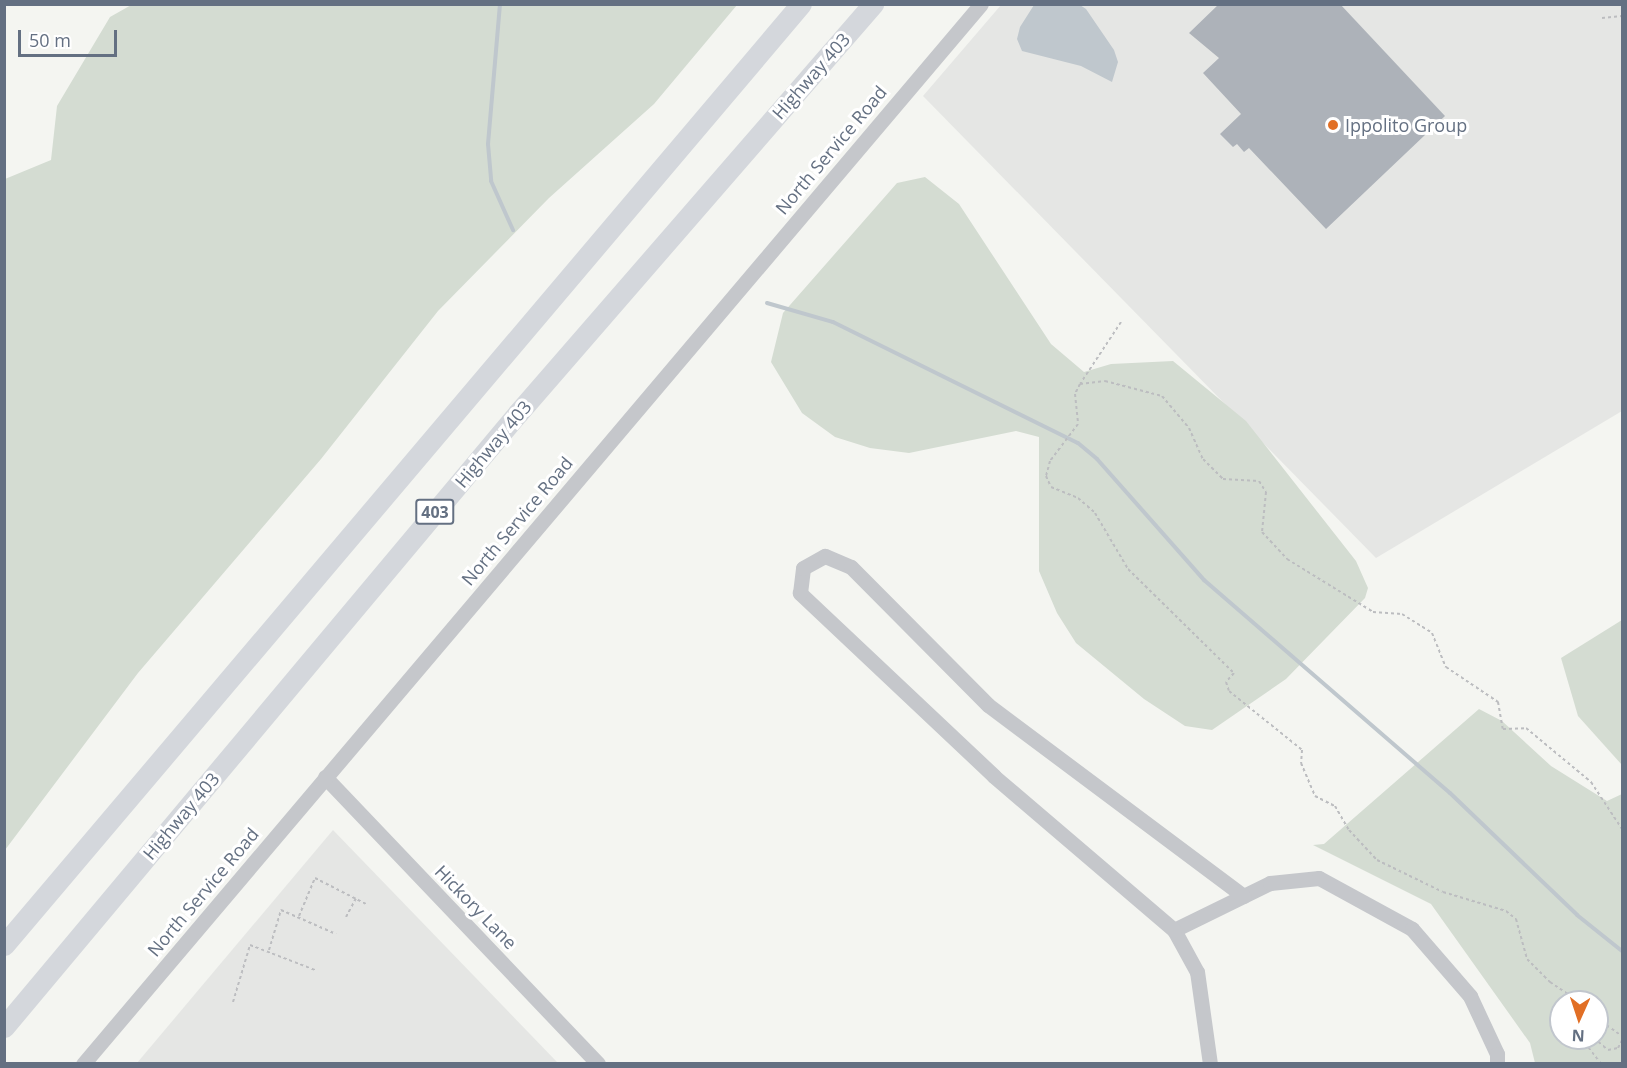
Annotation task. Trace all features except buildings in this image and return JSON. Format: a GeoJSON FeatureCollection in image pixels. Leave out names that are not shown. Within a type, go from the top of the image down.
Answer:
{"type":"FeatureCollection","features":[{"type":"Feature","properties":{"kind":"highway","name":"403"},"geometry":{"type":"LineString","coordinates":[[4,945],[801,4]]}},
{"type":"Feature","properties":{"kind":"highway","name":"Highway 403"},"geometry":{"type":"LineString","coordinates":[[4,1027],[518,413],[873,4]]}},
{"type":"Feature","properties":{"kind":"street","name":"North Service Road"},"geometry":{"type":"LineString","coordinates":[[83,1064],[981,4]]}},
{"type":"Feature","properties":{"kind":"street"},"geometry":{"type":"LineString","coordinates":[[1210,1064],[1197,972],[1174,930],[994,776],[800,593],[803,568],[825,556],[851,567],[988,705],[1243,896]]}},
{"type":"Feature","properties":{"kind":"street","name":"Hickory Lane"},"geometry":{"type":"LineString","coordinates":[[325,777],[598,1064]]}},
{"type":"Feature","properties":{"kind":"street"},"geometry":{"type":"LineString","coordinates":[[1174,930],[1270,883],[1319,878],[1412,929],[1470,996],[1497,1054],[1497,1064]]}},
{"type":"Feature","properties":{"kind":"path"},"geometry":{"type":"LineString","coordinates":[[1602,18],[1623,16]]}},
{"type":"Feature","properties":{"kind":"path"},"geometry":{"type":"LineString","coordinates":[[1121,322],[1075,394],[1078,424],[1050,461],[1046,476],[1050,487],[1078,498],[1095,513],[1128,569],[1234,673],[1226,682],[1229,691],[1302,750],[1301,763],[1314,796],[1335,806],[1349,830],[1377,860],[1443,892],[1506,911],[1516,919],[1527,959],[1550,982],[1562,990]]}},
{"type":"Feature","properties":{"kind":"path"},"geometry":{"type":"LineString","coordinates":[[1080,384],[1105,381],[1162,396],[1189,428],[1203,459],[1223,479],[1259,481],[1266,492],[1262,532],[1287,559],[1373,612],[1402,614],[1432,633],[1446,667],[1498,702],[1503,729],[1526,728],[1583,776],[1623,829]]}},
{"type":"Feature","properties":{"kind":"path"},"geometry":{"type":"LineString","coordinates":[[299,916],[315,878],[366,903]]}},
{"type":"Feature","properties":{"kind":"path"},"geometry":{"type":"LineString","coordinates":[[346,917],[356,897]]}},
{"type":"Feature","properties":{"kind":"path"},"geometry":{"type":"LineString","coordinates":[[269,950],[282,910],[336,934]]}},
{"type":"Feature","properties":{"kind":"path"},"geometry":{"type":"LineString","coordinates":[[233,1002],[250,945],[269,950],[315,970]]}},
{"type":"Feature","properties":{"kind":"path"},"geometry":{"type":"LineString","coordinates":[[1609,1027],[1623,1038],[1618,1048],[1609,1050]]}},
{"type":"Feature","properties":{"kind":"path"},"geometry":{"type":"LineString","coordinates":[[1590,1050],[1601,1064]]}},
{"type":"Feature","properties":{"kind":"shaded area"},"geometry":{"type":"Polygon","coordinates":[[[133,4],[737,5],[654,104],[549,198],[438,311],[321,459],[138,673],[5,850],[5,179],[51,160],[57,106],[110,17],[133,4]]]}},
{"type":"Feature","properties":{"kind":"shaded area"},"geometry":{"type":"Polygon","coordinates":[[[1001,5],[1622,5],[1622,411],[1376,558],[923,96],[1001,5]]]}},
{"type":"Feature","properties":{"kind":"shaded area"},"geometry":{"type":"Polygon","coordinates":[[[1034,5],[1080,5],[1086,9],[1114,50],[1118,62],[1112,82],[1081,66],[1022,51],[1017,39],[1020,27],[1034,5]]]}},
{"type":"Feature","properties":{"kind":"shaded area"},"geometry":{"type":"Polygon","coordinates":[[[925,177],[959,204],[1051,344],[1084,372],[1111,364],[1173,361],[1246,421],[1356,561],[1368,588],[1365,598],[1286,679],[1212,730],[1185,726],[1144,699],[1076,643],[1057,613],[1039,571],[1039,437],[1016,431],[909,453],[870,448],[835,437],[802,413],[771,362],[783,313],[897,183],[925,177]]]}},
{"type":"Feature","properties":{"kind":"shaded area"},"geometry":{"type":"Polygon","coordinates":[[[1622,620],[1622,765],[1578,716],[1561,658],[1622,620]]]}},
{"type":"Feature","properties":{"kind":"shaded area"},"geometry":{"type":"Polygon","coordinates":[[[1479,709],[1502,721],[1551,766],[1607,801],[1622,794],[1622,1063],[1535,1063],[1530,1043],[1431,904],[1313,845],[1324,844],[1479,709]]]}},
{"type":"Feature","properties":{"kind":"shaded area"},"geometry":{"type":"Polygon","coordinates":[[[333,830],[557,1062],[137,1063],[333,830]]]}},
{"type":"Feature","properties":{"kind":"waterway"},"geometry":{"type":"LineString","coordinates":[[500,4],[488,144],[491,181],[513,230]]}},
{"type":"Feature","properties":{"kind":"waterway"},"geometry":{"type":"LineString","coordinates":[[767,303],[833,322],[1078,443],[1097,459],[1204,580],[1450,793],[1577,915],[1622,951]]}},
{"type":"Feature","properties":{"kind":"place","name":"Ippolito Group"},"geometry":{"type":"Point","coordinates":[1333,125]}}]}
